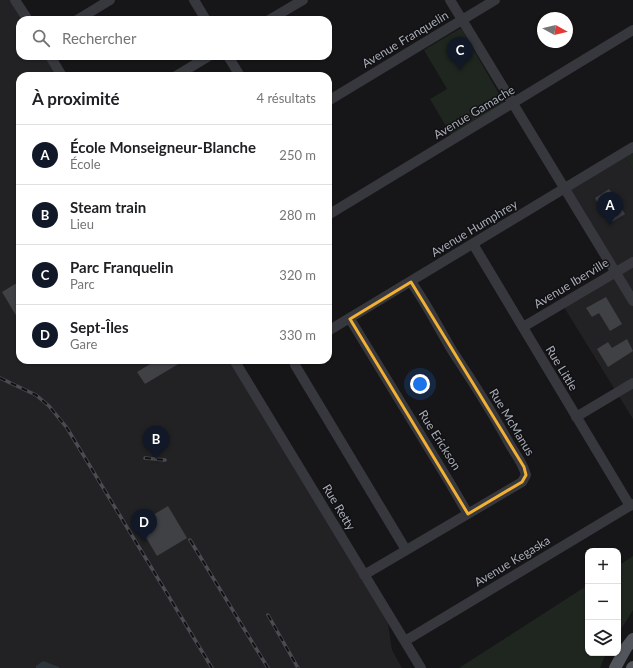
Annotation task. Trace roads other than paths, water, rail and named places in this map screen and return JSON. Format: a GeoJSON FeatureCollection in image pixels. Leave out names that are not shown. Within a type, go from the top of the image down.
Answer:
{"type":"FeatureCollection","features":[{"type":"Feature","properties":{"kind":"main road"},"geometry":{"type":"LineString","coordinates":[[615,668],[626,648],[633,639]]}},
{"type":"Feature","properties":{"kind":"street"},"geometry":{"type":"LineString","coordinates":[[15,0],[25,16]]}},
{"type":"Feature","properties":{"kind":"street"},"geometry":{"type":"LineString","coordinates":[[84,16],[110,0]]}},
{"type":"Feature","properties":{"kind":"street"},"geometry":{"type":"LineString","coordinates":[[194,0],[204,16]]}},
{"type":"Feature","properties":{"kind":"street"},"geometry":{"type":"LineString","coordinates":[[277,16],[303,0]]}},
{"type":"Feature","properties":{"kind":"street"},"geometry":{"type":"LineString","coordinates":[[450,0],[633,301]]}},
{"type":"Feature","properties":{"kind":"street","name":"Avenue Franquelin"},"geometry":{"type":"LineString","coordinates":[[332,99],[495,0]]}},
{"type":"Feature","properties":{"kind":"street","name":"Avenue Gamache"},"geometry":{"type":"LineString","coordinates":[[332,213],[633,30]]}},
{"type":"Feature","properties":{"kind":"street"},"geometry":{"type":"LineString","coordinates":[[52,60],[60,72]]}},
{"type":"Feature","properties":{"kind":"street"},"geometry":{"type":"LineString","coordinates":[[183,72],[202,60]]}},
{"type":"Feature","properties":{"kind":"street"},"geometry":{"type":"LineString","coordinates":[[230,60],[238,72]]}},
{"type":"Feature","properties":{"kind":"street","name":"Avenue Humphrey"},"geometry":{"type":"LineString","coordinates":[[332,329],[633,147]]}},
{"type":"Feature","properties":{"kind":"street","name":"Rue Little"},"geometry":{"type":"LineString","coordinates":[[473,244],[576,417],[632,505]]}},
{"type":"Feature","properties":{"kind":"street","name":"Avenue Iberville"},"geometry":{"type":"LineString","coordinates":[[523,327],[633,262]]}},
{"type":"Feature","properties":{"kind":"street","name":"Rue McManus"},"geometry":{"type":"LineString","coordinates":[[364,575],[522,482],[526,475],[524,467],[487,404],[411,282]]}},
{"type":"Feature","properties":{"kind":"street","name":"Rue Erickson"},"geometry":{"type":"LineString","coordinates":[[350,319],[468,514]]}},
{"type":"Feature","properties":{"kind":"street","name":"Rue Retty"},"geometry":{"type":"LineString","coordinates":[[236,364],[421,668]]}},
{"type":"Feature","properties":{"kind":"street"},"geometry":{"type":"LineString","coordinates":[[295,364],[406,550]]}},
{"type":"Feature","properties":{"kind":"street"},"geometry":{"type":"LineString","coordinates":[[576,417],[633,383]]}},
{"type":"Feature","properties":{"kind":"street","name":"Avenue Kegaska"},"geometry":{"type":"LineString","coordinates":[[405,641],[632,505]]}},
{"type":"Feature","properties":{"kind":"railway"},"geometry":{"type":"LineString","coordinates":[[0,378],[36,395],[49,406],[67,428],[212,668]]}},
{"type":"Feature","properties":{"kind":"railway"},"geometry":{"type":"LineString","coordinates":[[145,458],[165,460]]}},
{"type":"Feature","properties":{"kind":"railway"},"geometry":{"type":"LineString","coordinates":[[190,540],[268,668]]}},
{"type":"Feature","properties":{"kind":"railway"},"geometry":{"type":"LineString","coordinates":[[268,615],[298,668]]}},
{"type":"Feature","properties":{"kind":"place","name":"Parc Franquelin"},"geometry":{"type":"Point","coordinates":[460,70]}},
{"type":"Feature","properties":{"kind":"place","name":"École Monseigneur-Blanche"},"geometry":{"type":"Point","coordinates":[610,225]}},
{"type":"Feature","properties":{"kind":"place","name":"Steam train"},"geometry":{"type":"Point","coordinates":[156,459]}},
{"type":"Feature","properties":{"kind":"place","name":"Sept-Îles"},"geometry":{"type":"Point","coordinates":[144,542]}}]}
